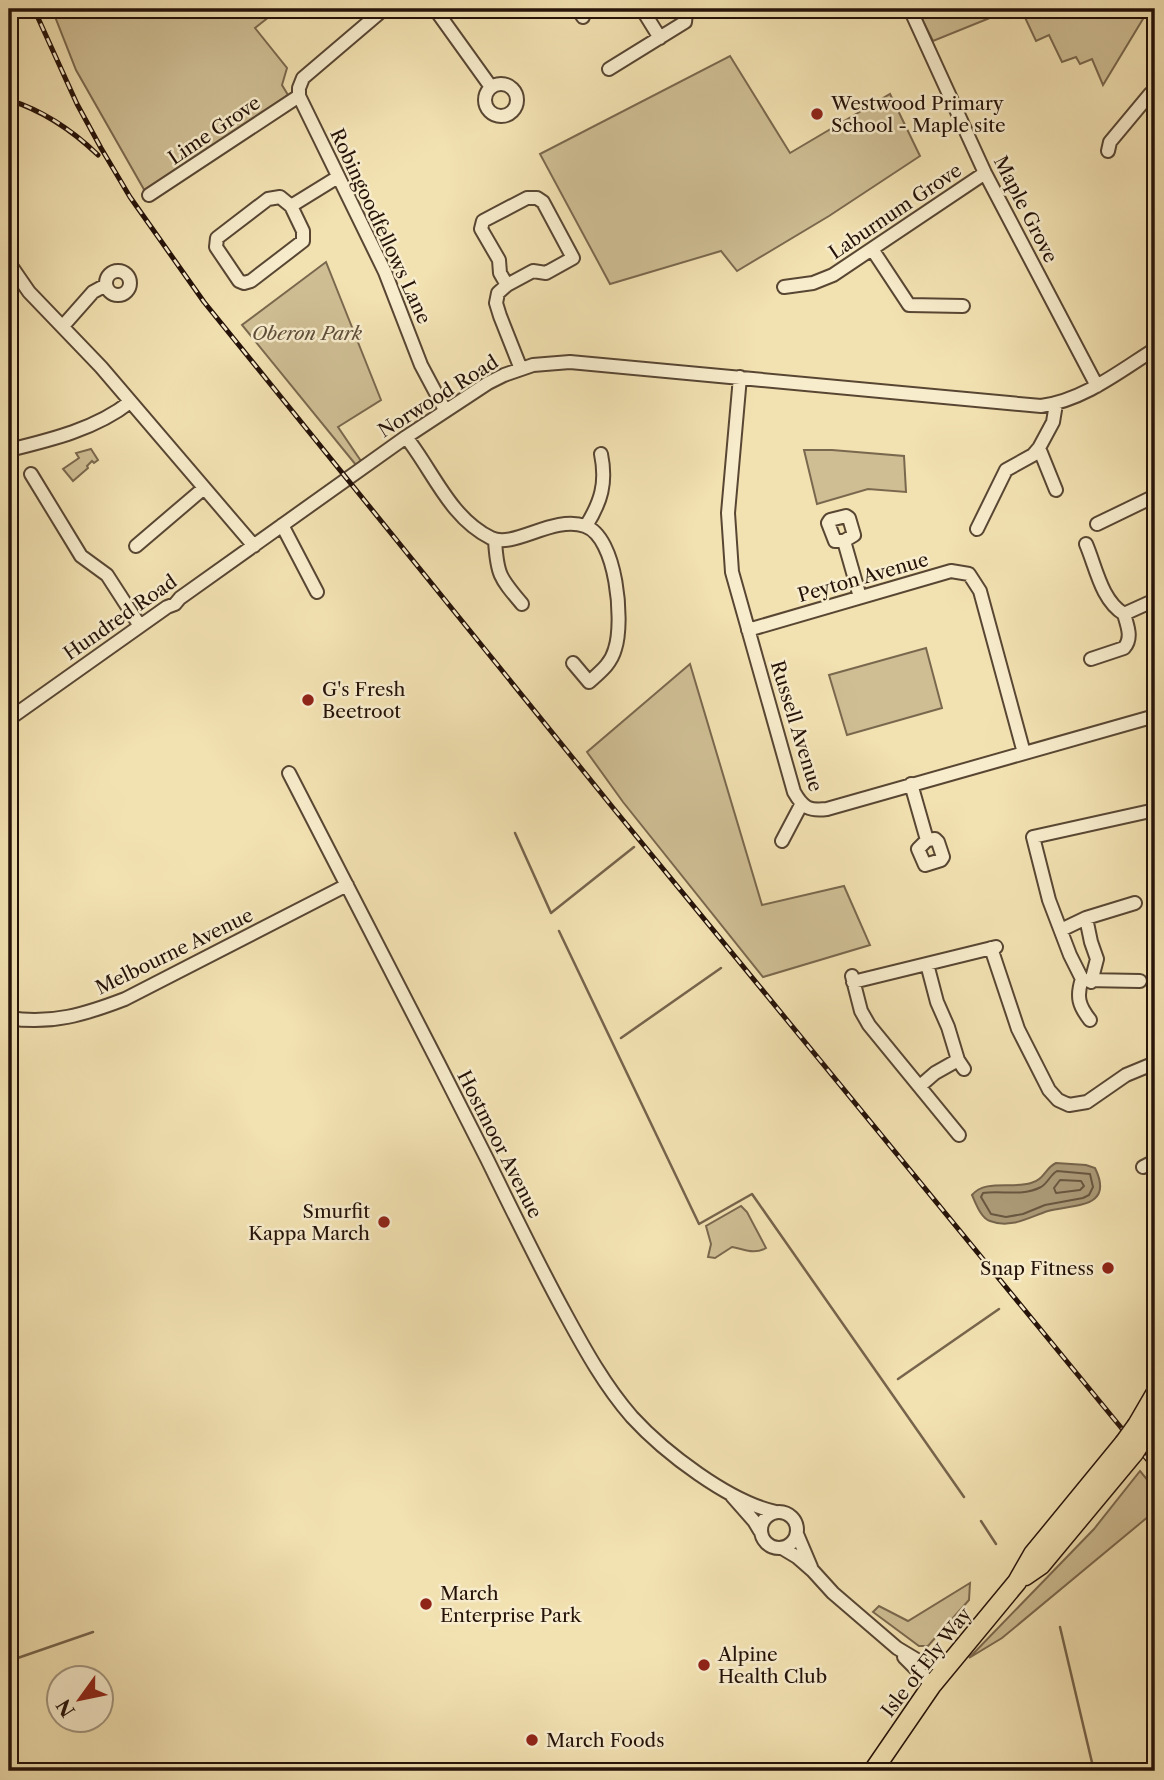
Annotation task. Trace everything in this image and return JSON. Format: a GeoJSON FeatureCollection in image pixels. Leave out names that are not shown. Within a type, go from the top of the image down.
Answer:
{"type":"FeatureCollection","features":[{"type":"Feature","properties":{"kind":"highway","name":"Isle of Ely Way"},"geometry":{"type":"LineString","coordinates":[[873,1771],[932,1685],[1017,1582],[1033,1554],[1129,1448],[1141,1431],[1155,1395]]}},
{"type":"Feature","properties":{"kind":"highway","name":"Isle of Ely Way"},"geometry":{"type":"LineString","coordinates":[[1141,1431],[1155,1419]]}},
{"type":"Feature","properties":{"kind":"street"},"geometry":{"type":"LineString","coordinates":[[299,96],[303,78],[384,9]]}},
{"type":"Feature","properties":{"kind":"street"},"geometry":{"type":"LineString","coordinates":[[435,9],[491,87]]}},
{"type":"Feature","properties":{"kind":"street"},"geometry":{"type":"LineString","coordinates":[[642,9],[660,38]]}},
{"type":"Feature","properties":{"kind":"street","name":"Maple Grove"},"geometry":{"type":"LineString","coordinates":[[910,9],[985,173],[1097,386]]}},
{"type":"Feature","properties":{"kind":"street"},"geometry":{"type":"LineString","coordinates":[[610,69],[685,22],[686,13]]}},
{"type":"Feature","properties":{"kind":"street"},"geometry":{"type":"LineString","coordinates":[[1108,151],[1110,142],[1150,94],[1155,92]]}},
{"type":"Feature","properties":{"kind":"street","name":"Robingoodfellows Lane"},"geometry":{"type":"LineString","coordinates":[[299,96],[385,272],[421,365],[445,410]]}},
{"type":"Feature","properties":{"kind":"street","name":"Lime Grove"},"geometry":{"type":"LineString","coordinates":[[149,195],[299,96]]}},
{"type":"Feature","properties":{"kind":"street","name":"Laburnum Grove"},"geometry":{"type":"LineString","coordinates":[[784,287],[833,275],[985,173]]}},
{"type":"Feature","properties":{"kind":"street"},"geometry":{"type":"LineString","coordinates":[[291,206],[338,177]]}},
{"type":"Feature","properties":{"kind":"street"},"geometry":{"type":"LineString","coordinates":[[280,197],[291,206],[303,231],[303,241],[251,281],[239,281],[216,247],[217,238],[268,199],[280,197]]}},
{"type":"Feature","properties":{"kind":"street"},"geometry":{"type":"LineString","coordinates":[[506,285],[500,273],[499,260],[481,229],[483,221],[527,198],[537,198],[543,202],[573,258],[546,273],[533,271],[506,285],[498,293],[496,303],[521,369]]}},
{"type":"Feature","properties":{"kind":"street"},"geometry":{"type":"LineString","coordinates":[[872,249],[909,305],[963,306]]}},
{"type":"Feature","properties":{"kind":"street"},"geometry":{"type":"LineString","coordinates":[[9,263],[14,284],[63,326],[254,545]]}},
{"type":"Feature","properties":{"kind":"street"},"geometry":{"type":"LineString","coordinates":[[63,326],[93,292],[106,285]]}},
{"type":"Feature","properties":{"kind":"street","name":"Norwood Road"},"geometry":{"type":"LineString","coordinates":[[254,545],[445,410],[496,379],[550,362],[1041,406],[1056,404],[1097,386],[1155,349]]}},
{"type":"Feature","properties":{"kind":"street","name":"Russell Avenue"},"geometry":{"type":"LineString","coordinates":[[740,377],[728,513],[732,572],[794,792],[802,805],[812,811],[827,809],[1155,716]]}},
{"type":"Feature","properties":{"kind":"street"},"geometry":{"type":"LineString","coordinates":[[9,450],[48,441],[92,424],[130,402]]}},
{"type":"Feature","properties":{"kind":"street"},"geometry":{"type":"LineString","coordinates":[[977,529],[1006,470],[1033,455],[1039,448],[1053,422],[1056,404]]}},
{"type":"Feature","properties":{"kind":"street"},"geometry":{"type":"LineString","coordinates":[[406,437],[460,516],[495,540],[530,534],[554,524],[586,526],[602,540],[610,556],[615,579],[618,636],[612,657],[589,682],[573,663]]}},
{"type":"Feature","properties":{"kind":"street"},"geometry":{"type":"LineString","coordinates":[[1039,448],[1056,490]]}},
{"type":"Feature","properties":{"kind":"street"},"geometry":{"type":"LineString","coordinates":[[586,526],[599,504],[604,486],[601,454]]}},
{"type":"Feature","properties":{"kind":"street"},"geometry":{"type":"LineString","coordinates":[[31,474],[81,556],[107,575],[140,626]]}},
{"type":"Feature","properties":{"kind":"street"},"geometry":{"type":"LineString","coordinates":[[136,546],[204,488]]}},
{"type":"Feature","properties":{"kind":"street"},"geometry":{"type":"LineString","coordinates":[[1097,524],[1155,496]]}},
{"type":"Feature","properties":{"kind":"street"},"geometry":{"type":"LineString","coordinates":[[282,525],[317,593]]}},
{"type":"Feature","properties":{"kind":"street"},"geometry":{"type":"LineString","coordinates":[[495,540],[500,579],[522,604]]}},
{"type":"Feature","properties":{"kind":"street"},"geometry":{"type":"LineString","coordinates":[[844,541],[860,597]]}},
{"type":"Feature","properties":{"kind":"street"},"geometry":{"type":"LineString","coordinates":[[1086,544],[1108,600],[1124,614],[1129,634],[1128,643],[1119,651],[1091,659]]}},
{"type":"Feature","properties":{"kind":"street","name":"Hundred Road"},"geometry":{"type":"LineString","coordinates":[[9,719],[175,604],[254,545]]}},
{"type":"Feature","properties":{"kind":"street","name":"Peyton Avenue"},"geometry":{"type":"LineString","coordinates":[[748,630],[951,571],[969,574],[980,591],[1024,753]]}},
{"type":"Feature","properties":{"kind":"street"},"geometry":{"type":"LineString","coordinates":[[1124,614],[1155,600]]}},
{"type":"Feature","properties":{"kind":"street","name":"Hostmoor Avenue"},"geometry":{"type":"LineString","coordinates":[[289,774],[540,1269],[586,1352],[639,1424],[683,1462],[727,1491],[766,1510],[776,1512]]}},
{"type":"Feature","properties":{"kind":"street"},"geometry":{"type":"LineString","coordinates":[[911,784],[927,840]]}},
{"type":"Feature","properties":{"kind":"street"},"geometry":{"type":"LineString","coordinates":[[782,841],[802,805]]}},
{"type":"Feature","properties":{"kind":"street"},"geometry":{"type":"LineString","coordinates":[[1087,980],[1070,955],[1041,875],[1033,837],[1155,810]]}},
{"type":"Feature","properties":{"kind":"street","name":"Melbourne Avenue"},"geometry":{"type":"LineString","coordinates":[[9,1018],[56,1021],[125,999],[347,885]]}},
{"type":"Feature","properties":{"kind":"street"},"geometry":{"type":"LineString","coordinates":[[1061,930],[1086,918],[1135,903]]}},
{"type":"Feature","properties":{"kind":"street"},"geometry":{"type":"LineString","coordinates":[[1086,918],[1097,959],[1087,980],[1078,991],[1078,1001],[1090,1020]]}},
{"type":"Feature","properties":{"kind":"street"},"geometry":{"type":"LineString","coordinates":[[959,1135],[869,1025],[860,1011],[852,979],[994,947],[1018,1029],[1049,1090],[1058,1100],[1069,1105],[1087,1102],[1097,1098],[1126,1075],[1155,1063]]}},
{"type":"Feature","properties":{"kind":"street"},"geometry":{"type":"LineString","coordinates":[[920,1086],[935,1073],[961,1065],[937,1002],[927,964]]}},
{"type":"Feature","properties":{"kind":"street"},"geometry":{"type":"LineString","coordinates":[[1087,980],[1139,981]]}},
{"type":"Feature","properties":{"kind":"street"},"geometry":{"type":"LineString","coordinates":[[1143,1167],[1155,1161]]}},
{"type":"Feature","properties":{"kind":"street","name":"Hostmoor Avenue"},"geometry":{"type":"LineString","coordinates":[[727,1491],[760,1531]]}},
{"type":"Feature","properties":{"kind":"street"},"geometry":{"type":"LineString","coordinates":[[813,1571],[794,1520],[785,1513],[776,1512],[765,1519],[760,1531],[769,1546],[782,1548],[797,1557],[833,1593],[897,1648],[922,1663],[937,1663],[953,1658]]}},
{"type":"Feature","properties":{"kind":"street"},"geometry":{"type":"LineString","coordinates":[[782,1548],[793,1542],[797,1534]]}},
{"type":"Feature","properties":{"kind":"street"},"geometry":{"type":"LineString","coordinates":[[897,1648],[910,1665],[932,1685]]}},
{"type":"Feature","properties":{"kind":"green space"},"geometry":{"type":"Polygon","coordinates":[[[52,9],[279,9],[255,28],[287,68],[282,85],[288,95],[146,193],[76,70],[52,9]]]}},
{"type":"Feature","properties":{"kind":"green space"},"geometry":{"type":"Polygon","coordinates":[[[917,9],[1012,9],[933,41],[917,9]]]}},
{"type":"Feature","properties":{"kind":"green space"},"geometry":{"type":"Polygon","coordinates":[[[1021,9],[1149,9],[1103,85],[1092,59],[1080,64],[1076,57],[1062,62],[1049,35],[1036,41],[1021,9]]]}},
{"type":"Feature","properties":{"kind":"green space"},"geometry":{"type":"Polygon","coordinates":[[[730,56],[790,153],[890,94],[920,156],[829,216],[737,271],[721,251],[610,284],[540,154],[730,56]]]}},
{"type":"Feature","properties":{"kind":"green space","name":"Oberon Park"},"geometry":{"type":"Polygon","coordinates":[[[326,262],[381,400],[338,427],[361,461],[356,465],[242,325],[326,262]]]}},
{"type":"Feature","properties":{"kind":"green space"},"geometry":{"type":"Polygon","coordinates":[[[91,449],[98,460],[94,463],[92,461],[73,481],[63,469],[79,458],[76,453],[91,449]]]}},
{"type":"Feature","properties":{"kind":"green space"},"geometry":{"type":"Polygon","coordinates":[[[804,450],[904,456],[906,492],[868,489],[817,504],[804,450]]]}},
{"type":"Feature","properties":{"kind":"green space"},"geometry":{"type":"Polygon","coordinates":[[[926,648],[942,708],[847,735],[829,675],[926,648]]]}},
{"type":"Feature","properties":{"kind":"green space"},"geometry":{"type":"Polygon","coordinates":[[[690,664],[762,905],[844,886],[870,945],[763,977],[623,802],[587,752],[690,664]]]}},
{"type":"Feature","properties":{"kind":"green space"},"geometry":{"type":"Polygon","coordinates":[[[741,1206],[766,1248],[753,1251],[732,1247],[715,1258],[708,1257],[711,1244],[706,1226],[741,1206]]]}},
{"type":"Feature","properties":{"kind":"green space"},"geometry":{"type":"Polygon","coordinates":[[[1140,1471],[1155,1489],[1155,1511],[1002,1638],[969,1658],[1094,1529],[1140,1471]]]}},
{"type":"Feature","properties":{"kind":"green space"},"geometry":{"type":"Polygon","coordinates":[[[970,1583],[969,1600],[928,1646],[919,1646],[873,1612],[879,1606],[908,1621],[970,1583]]]}},
{"type":"Feature","properties":{"kind":"water"},"geometry":{"type":"Polygon","coordinates":[[[1056,1163],[1095,1168],[1100,1181],[1100,1191],[1096,1198],[1013,1223],[990,1221],[981,1214],[972,1195],[977,1190],[991,1186],[1031,1183],[1056,1163]]]}},
{"type":"Feature","properties":{"kind":"waterway"},"geometry":{"type":"LineString","coordinates":[[515,833],[551,913],[634,847]]}},
{"type":"Feature","properties":{"kind":"waterway"},"geometry":{"type":"LineString","coordinates":[[559,931],[699,1224],[752,1194],[964,1497]]}},
{"type":"Feature","properties":{"kind":"waterway"},"geometry":{"type":"LineString","coordinates":[[621,1038],[721,968]]}},
{"type":"Feature","properties":{"kind":"waterway"},"geometry":{"type":"LineString","coordinates":[[898,1379],[999,1309]]}},
{"type":"Feature","properties":{"kind":"waterway"},"geometry":{"type":"LineString","coordinates":[[981,1521],[996,1544]]}},
{"type":"Feature","properties":{"kind":"waterway"},"geometry":{"type":"LineString","coordinates":[[1060,1627],[1094,1771]]}},
{"type":"Feature","properties":{"kind":"waterway"},"geometry":{"type":"LineString","coordinates":[[9,1661],[93,1632]]}},
{"type":"Feature","properties":{"kind":"railway"},"geometry":{"type":"LineString","coordinates":[[34,9],[77,104],[101,148],[130,197],[204,302],[614,809],[1155,1469]]}},
{"type":"Feature","properties":{"kind":"railway"},"geometry":{"type":"LineString","coordinates":[[9,100],[57,122],[98,155]]}},
{"type":"Feature","properties":{"kind":"place","name":"Westwood Primary School - Maple site"},"geometry":{"type":"Point","coordinates":[817,114]}},
{"type":"Feature","properties":{"kind":"place","name":"G's Fresh Beetroot"},"geometry":{"type":"Point","coordinates":[308,700]}},
{"type":"Feature","properties":{"kind":"place","name":"Smurfit Kappa March"},"geometry":{"type":"Point","coordinates":[384,1222]}},
{"type":"Feature","properties":{"kind":"place","name":"Snap Fitness"},"geometry":{"type":"Point","coordinates":[1108,1268]}},
{"type":"Feature","properties":{"kind":"place","name":"March Enterprise Park"},"geometry":{"type":"Point","coordinates":[426,1604]}},
{"type":"Feature","properties":{"kind":"place","name":"Alpine Health Club"},"geometry":{"type":"Point","coordinates":[704,1665]}},
{"type":"Feature","properties":{"kind":"place","name":"March Foods"},"geometry":{"type":"Point","coordinates":[532,1740]}}]}
